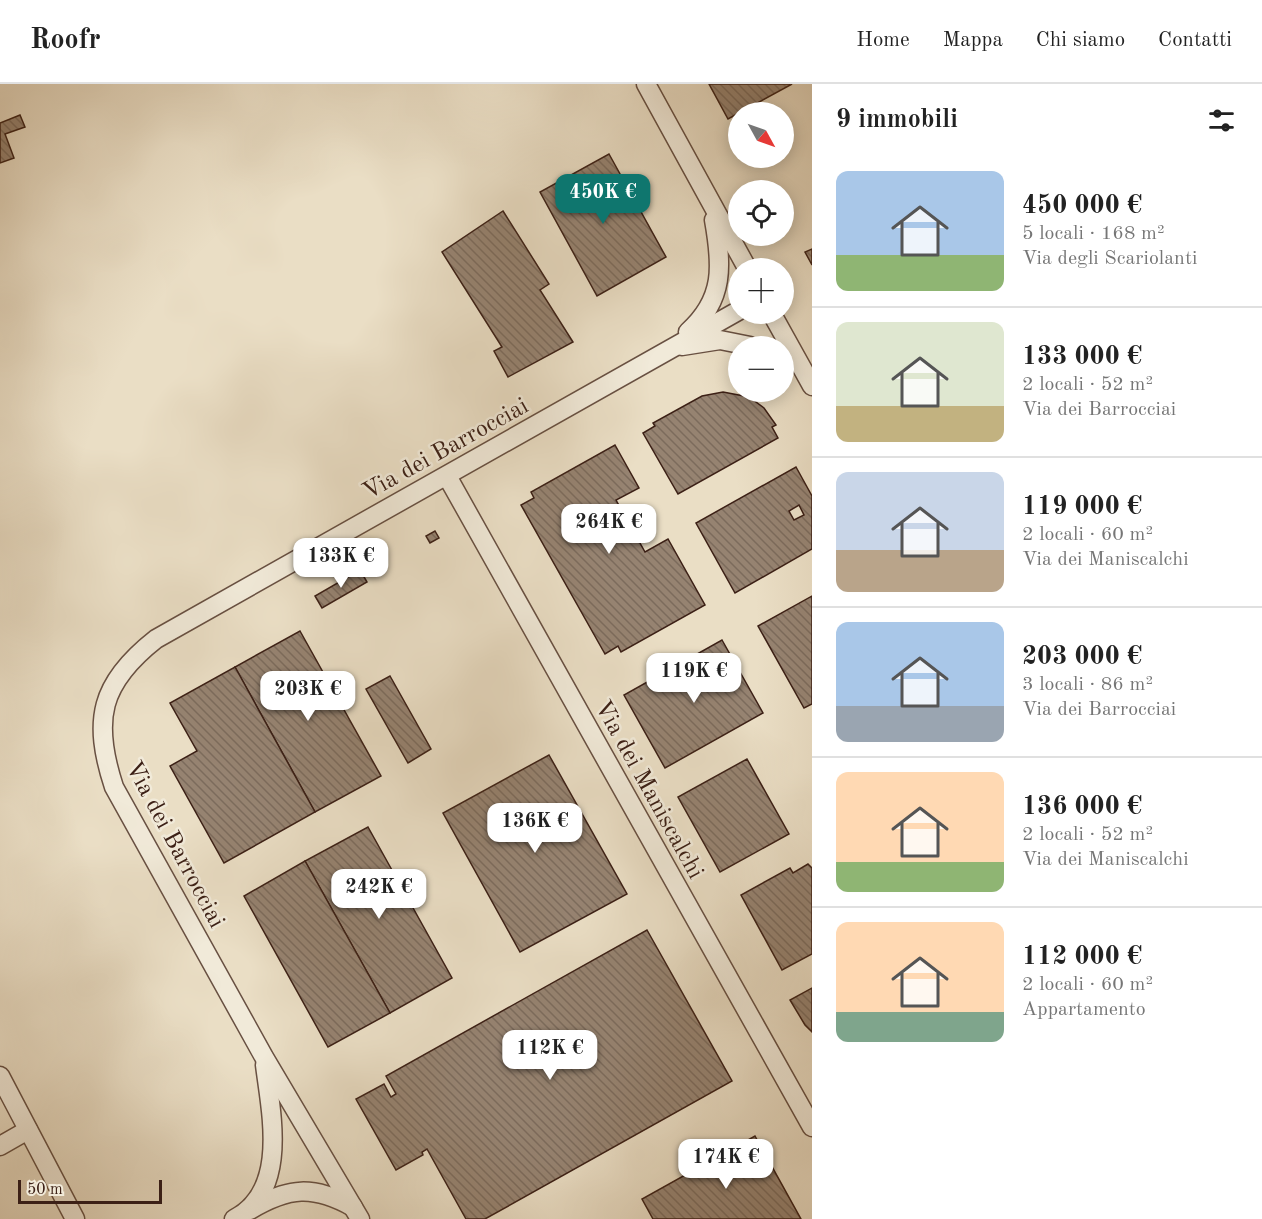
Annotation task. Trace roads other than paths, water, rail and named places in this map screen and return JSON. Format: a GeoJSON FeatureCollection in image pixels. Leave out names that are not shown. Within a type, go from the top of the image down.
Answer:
{"type":"FeatureCollection","features":[{"type":"Feature","properties":{"kind":"street"},"geometry":{"type":"LineString","coordinates":[[646,84],[741,258]]}},
{"type":"Feature","properties":{"kind":"street","name":"Via dei Barrocciai"},"geometry":{"type":"LineString","coordinates":[[668,349],[702,319],[716,294],[721,258],[711,204]]}},
{"type":"Feature","properties":{"kind":"street","name":"Via dei Barrocciai"},"geometry":{"type":"LineString","coordinates":[[356,1215],[264,1057],[114,787],[105,759],[102,732],[107,697],[115,680],[130,659],[156,639],[728,316]]}},
{"type":"Feature","properties":{"kind":"street"},"geometry":{"type":"LineString","coordinates":[[777,324],[812,387]]}},
{"type":"Feature","properties":{"kind":"street","name":"Via dei Barrocciai"},"geometry":{"type":"LineString","coordinates":[[668,349],[720,340],[728,342]]}},
{"type":"Feature","properties":{"kind":"street"},"geometry":{"type":"LineString","coordinates":[[794,373],[812,387]]}},
{"type":"Feature","properties":{"kind":"street","name":"Via dei Maniscalchi"},"geometry":{"type":"LineString","coordinates":[[447,476],[812,1127]]}},
{"type":"Feature","properties":{"kind":"street"},"geometry":{"type":"LineString","coordinates":[[239,1217],[258,1197],[268,1176],[272,1157],[274,1138],[264,1057]]}},
{"type":"Feature","properties":{"kind":"street"},"geometry":{"type":"LineString","coordinates":[[0,1076],[75,1219]]}},
{"type":"Feature","properties":{"kind":"street"},"geometry":{"type":"LineString","coordinates":[[0,1146],[28,1130]]}},
{"type":"Feature","properties":{"kind":"street"},"geometry":{"type":"LineString","coordinates":[[239,1217],[264,1202],[303,1190],[332,1195],[356,1215]]}}]}
